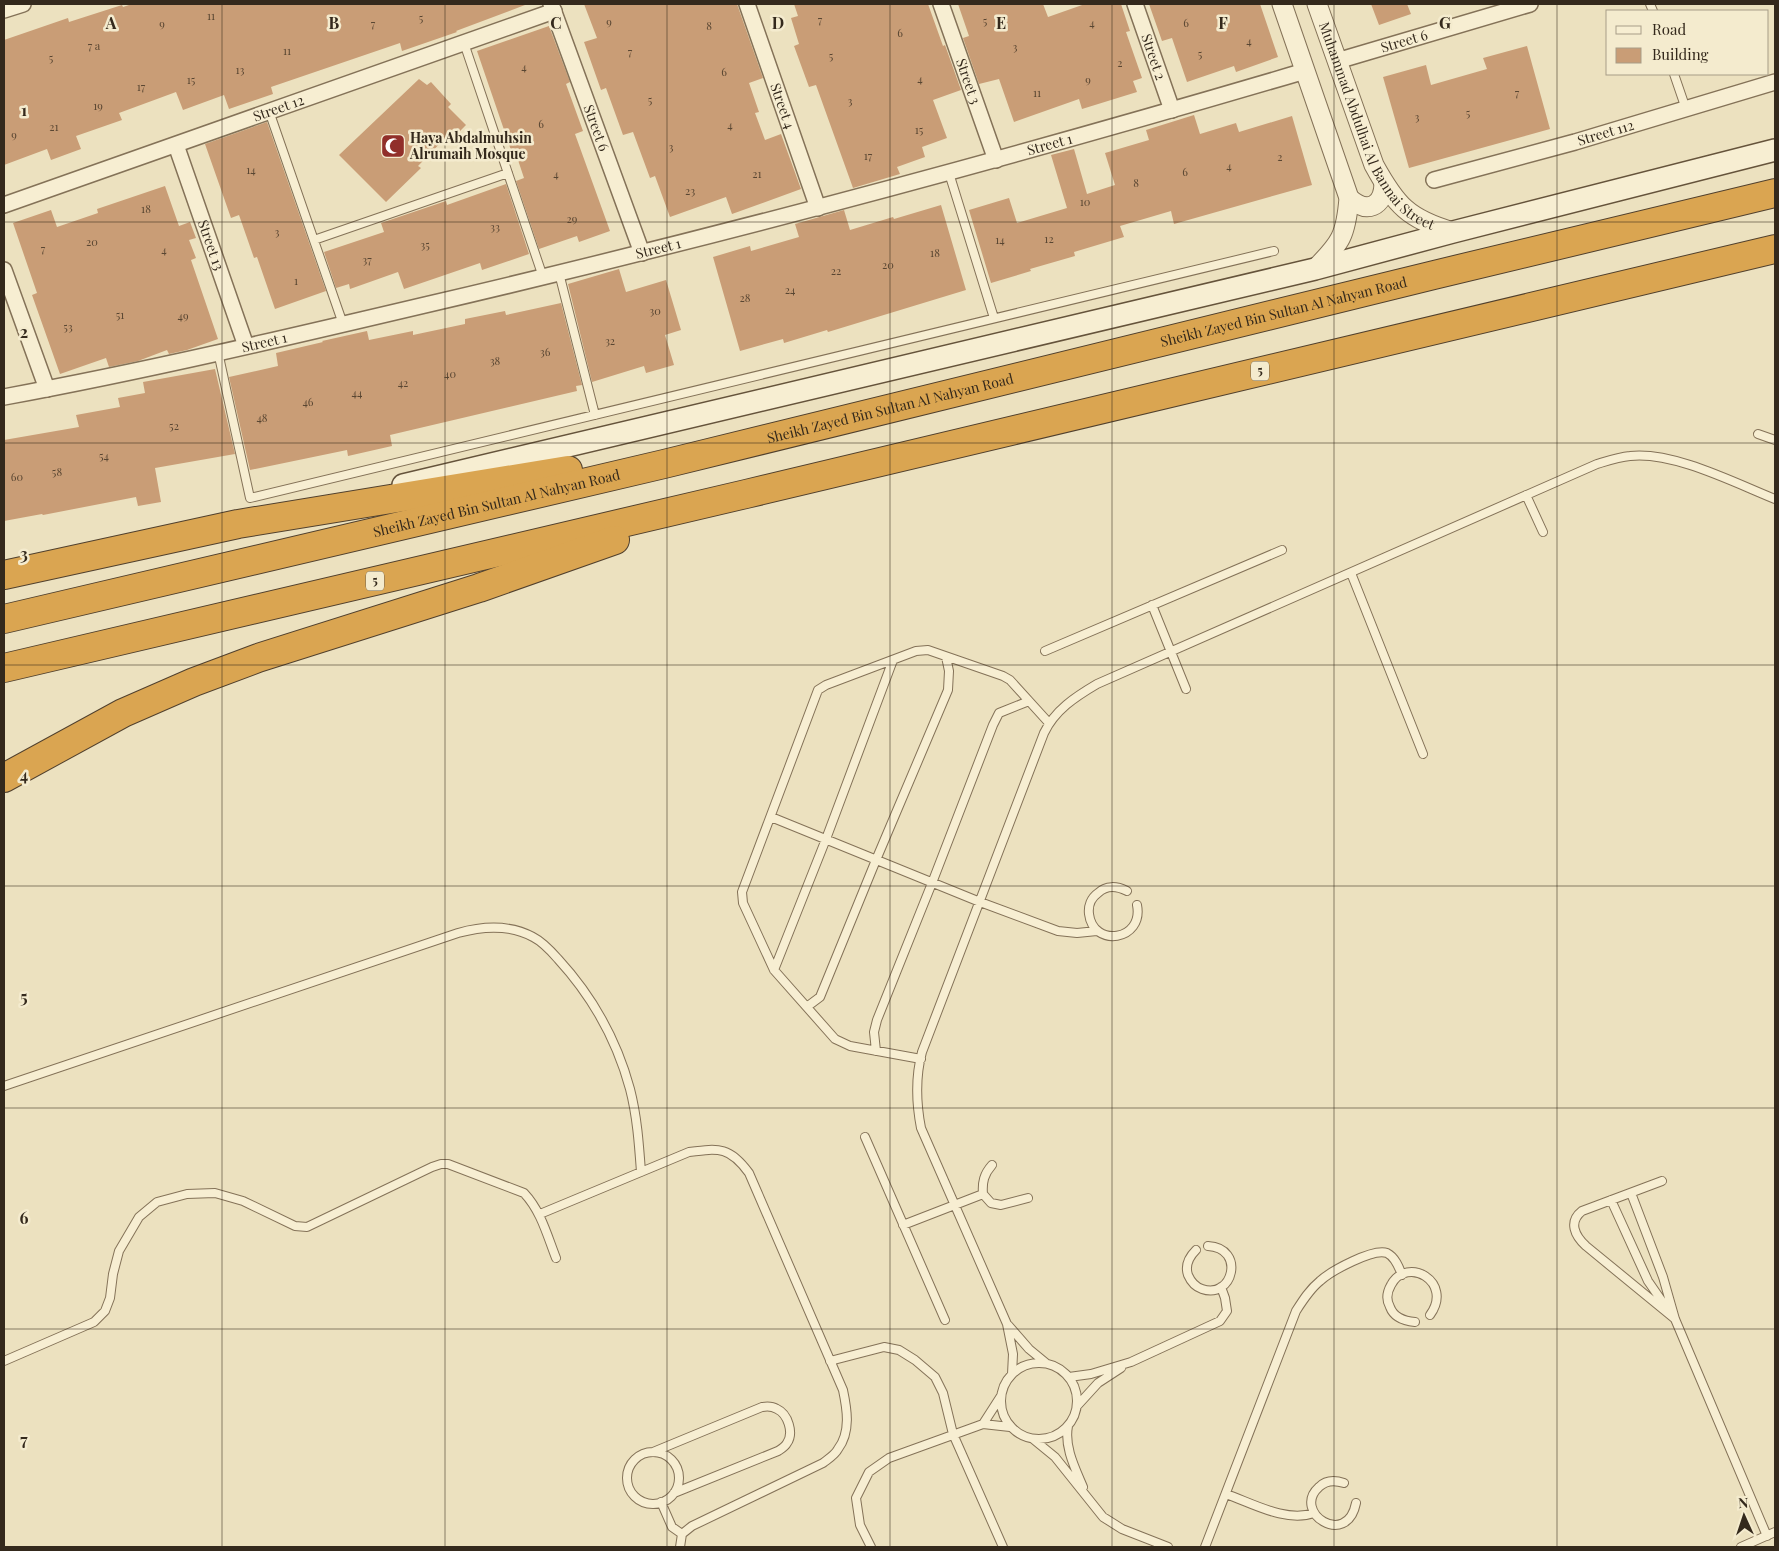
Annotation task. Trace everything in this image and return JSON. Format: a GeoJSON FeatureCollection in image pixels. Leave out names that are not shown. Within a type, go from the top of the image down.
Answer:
{"type":"FeatureCollection","features":[{"type":"Feature","properties":{"kind":"highway","name":"Sheikh Zayed Bin Sultan Al Nahyan Road"},"geometry":{"type":"LineString","coordinates":[[4,620],[664,464],[1434,274],[1775,193]]}},
{"type":"Feature","properties":{"kind":"highway","name":"5"},"geometry":{"type":"LineString","coordinates":[[4,668],[746,494],[1775,249]]}},
{"type":"Feature","properties":{"kind":"highway"},"geometry":{"type":"LineString","coordinates":[[1698,268],[1775,258]]}},
{"type":"Feature","properties":{"kind":"highway"},"geometry":{"type":"LineString","coordinates":[[4,575],[238,524],[600,465],[664,464]]}},
{"type":"Feature","properties":{"kind":"highway"},"geometry":{"type":"LineString","coordinates":[[4,778],[123,713],[194,682],[258,658],[479,588],[746,494]]}},
{"type":"Feature","properties":{"kind":"main road"},"geometry":{"type":"LineString","coordinates":[[238,524],[1315,269],[1775,150]]}},
{"type":"Feature","properties":{"kind":"street"},"geometry":{"type":"LineString","coordinates":[[4,10],[23,4]]}},
{"type":"Feature","properties":{"kind":"street","name":"Street 4"},"geometry":{"type":"LineString","coordinates":[[747,4],[818,208]]}},
{"type":"Feature","properties":{"kind":"street","name":"Street 3"},"geometry":{"type":"LineString","coordinates":[[941,4],[996,160]]}},
{"type":"Feature","properties":{"kind":"street","name":"Street 2"},"geometry":{"type":"LineString","coordinates":[[1135,4],[1172,110]]}},
{"type":"Feature","properties":{"kind":"street"},"geometry":{"type":"LineString","coordinates":[[1282,4],[1349,198],[1346,225],[1335,250],[1315,269]]}},
{"type":"Feature","properties":{"kind":"street","name":"Muhammad Abdulhai Al Bannai Street"},"geometry":{"type":"LineString","coordinates":[[1317,4],[1374,165],[1384,184],[1390,194],[1407,212],[1428,225],[1453,232]]}},
{"type":"Feature","properties":{"kind":"street","name":"Street 6"},"geometry":{"type":"LineString","coordinates":[[1337,61],[1530,4]]}},
{"type":"Feature","properties":{"kind":"street","name":"Street 6"},"geometry":{"type":"LineString","coordinates":[[553,7],[642,253]]}},
{"type":"Feature","properties":{"kind":"street","name":"Street 12"},"geometry":{"type":"LineString","coordinates":[[4,206],[464,43],[553,7]]}},
{"type":"Feature","properties":{"kind":"street","name":"Street 1"},"geometry":{"type":"LineString","coordinates":[[4,397],[246,346],[543,278],[949,173],[1305,71]]}},
{"type":"Feature","properties":{"kind":"street","name":"Street 112"},"geometry":{"type":"LineString","coordinates":[[1434,180],[1576,142],[1775,82]]}},
{"type":"Feature","properties":{"kind":"street","name":"Street 13"},"geometry":{"type":"LineString","coordinates":[[176,145],[246,346]]}},
{"type":"Feature","properties":{"kind":"street"},"geometry":{"type":"LineString","coordinates":[[1349,198],[1357,206],[1368,208],[1378,204],[1383,194],[1384,184]]}},
{"type":"Feature","properties":{"kind":"street"},"geometry":{"type":"LineString","coordinates":[[4,270],[47,389]]}},
{"type":"Feature","properties":{"kind":"lane"},"geometry":{"type":"LineString","coordinates":[[464,43],[543,278]]}},
{"type":"Feature","properties":{"kind":"lane"},"geometry":{"type":"LineString","coordinates":[[1674,75],[1686,109]]}},
{"type":"Feature","properties":{"kind":"lane"},"geometry":{"type":"LineString","coordinates":[[269,112],[343,324]]}},
{"type":"Feature","properties":{"kind":"lane"},"geometry":{"type":"LineString","coordinates":[[314,240],[508,173]]}},
{"type":"Feature","properties":{"kind":"lane"},"geometry":{"type":"LineString","coordinates":[[949,173],[994,318]]}},
{"type":"Feature","properties":{"kind":"lane"},"geometry":{"type":"LineString","coordinates":[[218,352],[250,498],[1274,251]]}},
{"type":"Feature","properties":{"kind":"lane"},"geometry":{"type":"LineString","coordinates":[[559,273],[595,415]]}},
{"type":"Feature","properties":{"kind":"lane"},"geometry":{"type":"LineString","coordinates":[[1758,434],[1775,440]]}},
{"type":"Feature","properties":{"kind":"lane"},"geometry":{"type":"LineString","coordinates":[[1012,1374],[1013,1354],[1007,1324],[921,1128],[916,1095],[920,1059],[1049,723],[1069,702],[1097,684],[1597,464],[1617,458],[1644,455],[1677,460],[1775,499]]}},
{"type":"Feature","properties":{"kind":"lane"},"geometry":{"type":"LineString","coordinates":[[1526,496],[1543,532]]}},
{"type":"Feature","properties":{"kind":"lane"},"geometry":{"type":"LineString","coordinates":[[1045,651],[1282,550]]}},
{"type":"Feature","properties":{"kind":"lane"},"geometry":{"type":"LineString","coordinates":[[1351,573],[1423,754]]}},
{"type":"Feature","properties":{"kind":"lane"},"geometry":{"type":"LineString","coordinates":[[1152,605],[1186,688]]}},
{"type":"Feature","properties":{"kind":"lane"},"geometry":{"type":"LineString","coordinates":[[920,1059],[850,1046],[835,1039],[808,1006],[774,970],[743,903],[742,892],[818,690],[826,685],[916,651],[928,650],[1010,680],[1049,723]]}},
{"type":"Feature","properties":{"kind":"lane"},"geometry":{"type":"LineString","coordinates":[[808,1006],[820,997],[948,690],[949,671],[946,656]]}},
{"type":"Feature","properties":{"kind":"lane"},"geometry":{"type":"LineString","coordinates":[[774,970],[826,840],[893,660]]}},
{"type":"Feature","properties":{"kind":"lane"},"geometry":{"type":"LineString","coordinates":[[876,1051],[874,1032],[877,1020],[992,725],[1000,713],[1029,700]]}},
{"type":"Feature","properties":{"kind":"lane"},"geometry":{"type":"LineString","coordinates":[[771,817],[932,883],[1058,931],[1077,934],[1097,931]]}},
{"type":"Feature","properties":{"kind":"lane"},"geometry":{"type":"LineString","coordinates":[[1127,891],[1116,887],[1105,888],[1100,891],[1092,899],[1088,910],[1090,922],[1097,931],[1108,936],[1125,934],[1136,922],[1137,905]]}},
{"type":"Feature","properties":{"kind":"lane"},"geometry":{"type":"LineString","coordinates":[[4,1086],[458,933],[481,928],[504,928],[534,937],[546,946],[574,977],[598,1012],[617,1049],[630,1089],[638,1130],[641,1172]]}},
{"type":"Feature","properties":{"kind":"lane"},"geometry":{"type":"LineString","coordinates":[[865,1137],[945,1320]]}},
{"type":"Feature","properties":{"kind":"lane"},"geometry":{"type":"LineString","coordinates":[[540,1214],[689,1152],[708,1149],[727,1151],[740,1160],[750,1173],[843,1390],[848,1413],[846,1432],[838,1449],[823,1463],[692,1526],[682,1534],[680,1547]]}},
{"type":"Feature","properties":{"kind":"lane"},"geometry":{"type":"LineString","coordinates":[[4,1361],[94,1322],[105,1311],[110,1298],[118,1250],[139,1217],[157,1202],[187,1194],[215,1193],[243,1201],[295,1226],[307,1227],[432,1167],[448,1164],[524,1193],[540,1214],[556,1258]]}},
{"type":"Feature","properties":{"kind":"lane"},"geometry":{"type":"LineString","coordinates":[[992,1165],[986,1172],[982,1184],[982,1194],[991,1203],[1001,1205],[1028,1198]]}},
{"type":"Feature","properties":{"kind":"lane"},"geometry":{"type":"LineString","coordinates":[[1662,1181],[1578,1214],[1574,1222],[1577,1236],[1586,1246],[1675,1319]]}},
{"type":"Feature","properties":{"kind":"lane"},"geometry":{"type":"LineString","coordinates":[[1631,1193],[1663,1277],[1675,1319],[1767,1536]]}},
{"type":"Feature","properties":{"kind":"lane"},"geometry":{"type":"LineString","coordinates":[[904,1225],[982,1194]]}},
{"type":"Feature","properties":{"kind":"lane"},"geometry":{"type":"LineString","coordinates":[[1612,1200],[1648,1281],[1675,1319]]}},
{"type":"Feature","properties":{"kind":"lane"},"geometry":{"type":"LineString","coordinates":[[1196,1250],[1188,1261],[1188,1274],[1191,1280],[1195,1285],[1208,1290],[1220,1287],[1230,1278],[1232,1265],[1226,1253],[1215,1246],[1208,1246]]}},
{"type":"Feature","properties":{"kind":"lane"},"geometry":{"type":"LineString","coordinates":[[1205,1547],[1296,1311],[1307,1293],[1321,1280],[1337,1270],[1372,1254],[1388,1254],[1395,1261],[1402,1275]]}},
{"type":"Feature","properties":{"kind":"lane"},"geometry":{"type":"LineString","coordinates":[[1415,1322],[1407,1322],[1399,1318],[1389,1306],[1388,1290],[1392,1282],[1402,1275],[1414,1272],[1422,1274],[1429,1278],[1434,1285],[1438,1301],[1430,1316]]}},
{"type":"Feature","properties":{"kind":"lane"},"geometry":{"type":"LineString","coordinates":[[1077,1406],[1098,1383],[1131,1362],[1220,1321],[1227,1311],[1225,1298],[1220,1287]]}},
{"type":"Feature","properties":{"kind":"lane"},"geometry":{"type":"LineString","coordinates":[[1001,1396],[1004,1418],[1010,1427],[1017,1433],[1034,1439],[1052,1437],[1068,1426],[1074,1417],[1077,1406],[1076,1391],[1069,1377],[1059,1369],[1047,1364],[1029,1349],[1007,1324]]}},
{"type":"Feature","properties":{"kind":"lane"},"geometry":{"type":"LineString","coordinates":[[830,1361],[884,1347],[899,1350],[916,1360],[935,1377],[942,1393],[953,1434],[1003,1547]]}},
{"type":"Feature","properties":{"kind":"lane"},"geometry":{"type":"LineString","coordinates":[[1069,1377],[1091,1374],[1131,1362]]}},
{"type":"Feature","properties":{"kind":"lane"},"geometry":{"type":"LineString","coordinates":[[983,1424],[1001,1396],[1006,1381],[1012,1374],[1028,1364],[1047,1364]]}},
{"type":"Feature","properties":{"kind":"lane"},"geometry":{"type":"LineString","coordinates":[[653,1452],[662,1453],[674,1462],[678,1470],[678,1486],[669,1499],[661,1502],[645,1502],[638,1499],[628,1486],[628,1470],[632,1462],[638,1457],[762,1407],[771,1406],[778,1409],[786,1417],[790,1427],[790,1438],[787,1445],[674,1493]]}},
{"type":"Feature","properties":{"kind":"lane"},"geometry":{"type":"LineString","coordinates":[[871,1547],[860,1525],[856,1498],[869,1472],[889,1458],[983,1424],[1010,1427]]}},
{"type":"Feature","properties":{"kind":"lane"},"geometry":{"type":"LineString","coordinates":[[1068,1426],[1067,1441],[1085,1493]]}},
{"type":"Feature","properties":{"kind":"lane"},"geometry":{"type":"LineString","coordinates":[[1034,1439],[1055,1457],[1098,1512],[1111,1523],[1122,1530],[1168,1547]]}},
{"type":"Feature","properties":{"kind":"lane"},"geometry":{"type":"LineString","coordinates":[[1344,1483],[1329,1481],[1321,1484],[1312,1497],[1314,1513],[1324,1523],[1338,1525],[1346,1522],[1351,1517],[1356,1503]]}},
{"type":"Feature","properties":{"kind":"lane"},"geometry":{"type":"LineString","coordinates":[[1226,1494],[1286,1516],[1302,1516],[1314,1513]]}},
{"type":"Feature","properties":{"kind":"lane"},"geometry":{"type":"LineString","coordinates":[[661,1502],[672,1528],[682,1534]]}},
{"type":"Feature","properties":{"kind":"lane"},"geometry":{"type":"LineString","coordinates":[[1741,1547],[1775,1532]]}},
{"type":"Feature","properties":{"kind":"building"},"geometry":{"type":"Polygon","coordinates":[[[132,4],[525,5],[402,51],[400,43],[271,87],[273,94],[229,109],[224,95],[183,110],[176,92],[119,113],[122,120],[76,136],[81,149],[51,160],[47,149],[4,165],[4,40],[68,18],[69,22],[122,5],[123,7],[132,4]]]}},
{"type":"Feature","properties":{"kind":"building"},"geometry":{"type":"Polygon","coordinates":[[[584,4],[737,4],[763,78],[749,83],[759,112],[755,113],[765,140],[781,134],[801,189],[732,214],[726,197],[670,217],[655,176],[650,178],[633,132],[623,135],[606,88],[601,90],[584,42],[597,38],[584,4]]]}},
{"type":"Feature","properties":{"kind":"building"},"geometry":{"type":"Polygon","coordinates":[[[794,4],[928,4],[961,90],[933,100],[947,138],[922,147],[925,157],[897,167],[900,174],[853,188],[816,85],[809,87],[794,46],[799,44],[791,18],[798,16],[794,4]]]}},
{"type":"Feature","properties":{"kind":"building"},"geometry":{"type":"Polygon","coordinates":[[[958,4],[1043,4],[1048,17],[1085,4],[1121,4],[1130,31],[1126,32],[1142,78],[1133,81],[1137,92],[1082,109],[1079,99],[1014,122],[999,79],[979,84],[963,38],[969,36],[958,4]]]}},
{"type":"Feature","properties":{"kind":"building"},"geometry":{"type":"Polygon","coordinates":[[[1149,4],[1260,4],[1278,57],[1236,72],[1234,66],[1187,82],[1172,38],[1162,41],[1149,4]]]}},
{"type":"Feature","properties":{"kind":"building"},"geometry":{"type":"Polygon","coordinates":[[[1371,4],[1407,4],[1411,14],[1379,25],[1371,4]]]}},
{"type":"Feature","properties":{"kind":"building"},"geometry":{"type":"Polygon","coordinates":[[[549,26],[570,82],[566,84],[583,131],[575,134],[610,231],[579,242],[577,236],[539,249],[516,181],[524,178],[516,154],[513,156],[477,51],[549,26]]]}},
{"type":"Feature","properties":{"kind":"building"},"geometry":{"type":"Polygon","coordinates":[[[1527,46],[1550,129],[1409,168],[1383,77],[1426,65],[1431,85],[1487,69],[1483,58],[1527,46]]]}},
{"type":"Feature","properties":{"kind":"building","name":"Haya Abdalmuhsin Alrumaih Mosque"},"geometry":{"type":"Polygon","coordinates":[[[419,79],[427,85],[431,82],[451,104],[448,107],[466,125],[454,137],[450,133],[418,166],[421,168],[386,202],[339,155],[419,79]]]}},
{"type":"Feature","properties":{"kind":"building"},"geometry":{"type":"Polygon","coordinates":[[[1194,115],[1200,134],[1236,123],[1239,132],[1292,116],[1312,185],[1174,224],[1171,211],[1120,226],[1124,237],[1074,252],[1075,256],[991,283],[969,210],[1009,198],[1017,223],[1067,208],[1051,155],[1074,149],[1087,194],[1115,185],[1105,153],[1149,140],[1146,130],[1194,115]]]}},
{"type":"Feature","properties":{"kind":"building"},"geometry":{"type":"Polygon","coordinates":[[[267,122],[326,291],[275,309],[257,257],[254,258],[239,215],[231,218],[205,144],[267,122]]]}},
{"type":"Feature","properties":{"kind":"building"},"geometry":{"type":"Polygon","coordinates":[[[506,184],[529,254],[482,270],[480,263],[404,289],[398,272],[350,289],[349,284],[336,288],[324,252],[384,232],[381,223],[446,201],[447,205],[506,184]]]}},
{"type":"Feature","properties":{"kind":"building"},"geometry":{"type":"Polygon","coordinates":[[[165,186],[179,226],[190,222],[196,238],[189,240],[196,258],[191,260],[218,339],[187,350],[169,354],[167,350],[138,361],[109,367],[106,358],[60,374],[32,295],[37,293],[13,223],[51,210],[57,227],[98,213],[97,209],[165,186]]]}},
{"type":"Feature","properties":{"kind":"building"},"geometry":{"type":"Polygon","coordinates":[[[941,205],[966,290],[828,332],[827,330],[784,343],[783,339],[740,351],[713,257],[750,246],[751,251],[799,237],[795,224],[844,210],[850,230],[941,205]]]}},
{"type":"Feature","properties":{"kind":"building"},"geometry":{"type":"Polygon","coordinates":[[[619,269],[626,292],[666,280],[681,330],[665,335],[674,365],[646,373],[644,366],[592,382],[568,284],[619,269]]]}},
{"type":"Feature","properties":{"kind":"building"},"geometry":{"type":"Polygon","coordinates":[[[561,303],[582,385],[576,386],[577,391],[390,435],[392,446],[348,456],[347,450],[250,470],[229,377],[278,366],[276,353],[322,341],[367,331],[369,340],[413,331],[413,335],[465,324],[465,319],[505,311],[506,315],[561,303]]]}},
{"type":"Feature","properties":{"kind":"building"},"geometry":{"type":"Polygon","coordinates":[[[215,369],[235,454],[155,468],[161,502],[138,506],[136,497],[4,521],[4,440],[79,427],[76,415],[120,407],[118,398],[145,393],[143,382],[215,369]]]}},
{"type":"Feature","properties":{"kind":"place","name":"Haya Abdalmuhsin Alrumaih Mosque"},"geometry":{"type":"Point","coordinates":[393,146]}}]}
